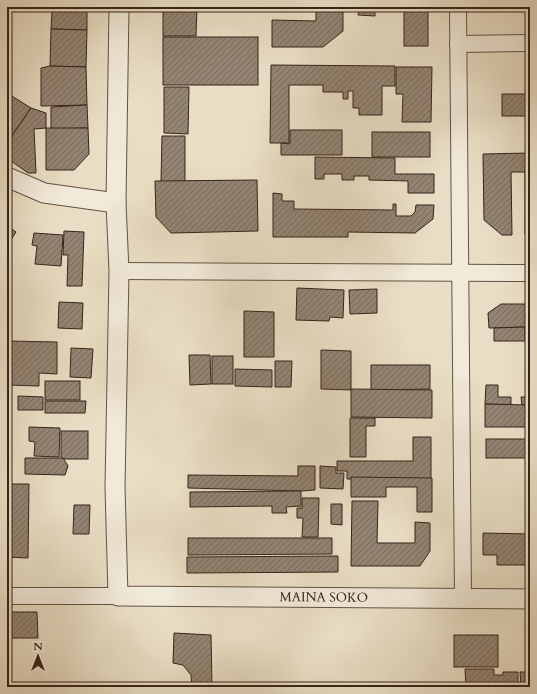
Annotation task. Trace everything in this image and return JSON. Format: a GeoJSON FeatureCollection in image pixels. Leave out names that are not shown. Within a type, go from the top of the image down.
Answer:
{"type":"FeatureCollection","features":[{"type":"Feature","properties":{"kind":"street"},"geometry":{"type":"LineString","coordinates":[[7,596],[118,596],[115,487],[119,272],[116,203],[119,7]]}},
{"type":"Feature","properties":{"kind":"street"},"geometry":{"type":"LineString","coordinates":[[458,7],[463,598]]}},
{"type":"Feature","properties":{"kind":"street"},"geometry":{"type":"LineString","coordinates":[[458,44],[530,42]]}},
{"type":"Feature","properties":{"kind":"street"},"geometry":{"type":"LineString","coordinates":[[7,176],[44,193],[116,203]]}},
{"type":"Feature","properties":{"kind":"street"},"geometry":{"type":"LineString","coordinates":[[119,272],[530,273]]}},
{"type":"Feature","properties":{"kind":"street","name":"MAINA SOKO"},"geometry":{"type":"LineString","coordinates":[[118,596],[530,599]]}},
{"type":"Feature","properties":{"kind":"building"},"geometry":{"type":"Polygon","coordinates":[[[31,7],[87,7],[87,10],[31,10],[31,7]]]}},
{"type":"Feature","properties":{"kind":"building"},"geometry":{"type":"Polygon","coordinates":[[[163,7],[197,7],[196,36],[163,36],[163,7]]]}},
{"type":"Feature","properties":{"kind":"building"},"geometry":{"type":"Polygon","coordinates":[[[316,7],[343,7],[343,31],[323,47],[272,47],[272,20],[316,21],[316,7]]]}},
{"type":"Feature","properties":{"kind":"building"},"geometry":{"type":"Polygon","coordinates":[[[359,7],[375,7],[375,16],[358,15],[359,7]]]}},
{"type":"Feature","properties":{"kind":"building"},"geometry":{"type":"Polygon","coordinates":[[[404,7],[428,7],[428,46],[404,46],[404,7]]]}},
{"type":"Feature","properties":{"kind":"building"},"geometry":{"type":"Polygon","coordinates":[[[52,10],[87,10],[87,30],[51,29],[52,10]]]}},
{"type":"Feature","properties":{"kind":"building"},"geometry":{"type":"Polygon","coordinates":[[[51,29],[87,30],[86,67],[50,66],[51,29]]]}},
{"type":"Feature","properties":{"kind":"building"},"geometry":{"type":"Polygon","coordinates":[[[163,37],[258,37],[258,85],[163,85],[163,37]]]}},
{"type":"Feature","properties":{"kind":"building"},"geometry":{"type":"Polygon","coordinates":[[[271,65],[395,66],[395,86],[382,86],[382,115],[359,115],[359,108],[353,108],[353,91],[348,91],[348,99],[343,99],[343,92],[323,92],[323,85],[289,85],[289,143],[270,143],[271,65]]]}},
{"type":"Feature","properties":{"kind":"building"},"geometry":{"type":"Polygon","coordinates":[[[50,66],[86,67],[87,105],[41,106],[41,68],[50,66]]]}},
{"type":"Feature","properties":{"kind":"building"},"geometry":{"type":"Polygon","coordinates":[[[396,67],[432,67],[431,122],[402,122],[403,94],[396,94],[396,67]]]}},
{"type":"Feature","properties":{"kind":"building"},"geometry":{"type":"Polygon","coordinates":[[[164,87],[189,87],[188,134],[164,133],[164,87]]]}},
{"type":"Feature","properties":{"kind":"building"},"geometry":{"type":"Polygon","coordinates":[[[7,93],[31,108],[7,143],[7,93]]]}},
{"type":"Feature","properties":{"kind":"building"},"geometry":{"type":"Polygon","coordinates":[[[502,94],[530,94],[530,116],[502,116],[502,94]]]}},
{"type":"Feature","properties":{"kind":"building"},"geometry":{"type":"Polygon","coordinates":[[[87,105],[88,128],[51,129],[51,107],[87,105]]]}},
{"type":"Feature","properties":{"kind":"building"},"geometry":{"type":"Polygon","coordinates":[[[31,108],[46,113],[46,128],[34,129],[36,173],[28,173],[7,158],[7,143],[31,108]]]}},
{"type":"Feature","properties":{"kind":"building"},"geometry":{"type":"Polygon","coordinates":[[[46,128],[88,128],[89,154],[74,170],[46,170],[46,128]]]}},
{"type":"Feature","properties":{"kind":"building"},"geometry":{"type":"Polygon","coordinates":[[[290,130],[342,130],[342,155],[281,155],[281,143],[290,144],[290,130]]]}},
{"type":"Feature","properties":{"kind":"building"},"geometry":{"type":"Polygon","coordinates":[[[372,132],[430,132],[430,157],[372,157],[372,132]]]}},
{"type":"Feature","properties":{"kind":"building"},"geometry":{"type":"Polygon","coordinates":[[[162,136],[185,136],[185,182],[161,182],[162,136]]]}},
{"type":"Feature","properties":{"kind":"building"},"geometry":{"type":"Polygon","coordinates":[[[530,153],[530,172],[511,172],[512,235],[502,235],[484,220],[483,154],[530,153]]]}},
{"type":"Feature","properties":{"kind":"building"},"geometry":{"type":"Polygon","coordinates":[[[315,157],[395,158],[395,174],[434,174],[434,193],[408,193],[408,181],[369,180],[369,176],[354,176],[354,180],[342,180],[342,174],[324,174],[324,179],[315,179],[315,157]]]}},
{"type":"Feature","properties":{"kind":"building"},"geometry":{"type":"Polygon","coordinates":[[[525,172],[530,172],[530,234],[525,234],[525,172]]]}},
{"type":"Feature","properties":{"kind":"building"},"geometry":{"type":"Polygon","coordinates":[[[257,180],[258,231],[171,233],[156,217],[155,181],[257,180]]]}},
{"type":"Feature","properties":{"kind":"building"},"geometry":{"type":"Polygon","coordinates":[[[273,193],[282,194],[282,201],[294,201],[294,209],[393,210],[393,204],[396,204],[396,216],[411,216],[415,212],[416,205],[434,205],[433,219],[415,233],[348,232],[348,237],[273,237],[273,193]]]}},
{"type":"Feature","properties":{"kind":"building"},"geometry":{"type":"Polygon","coordinates":[[[7,226],[16,232],[7,246],[7,226]]]}},
{"type":"Feature","properties":{"kind":"building"},"geometry":{"type":"Polygon","coordinates":[[[64,231],[84,232],[82,286],[67,286],[68,255],[63,255],[64,231]]]}},
{"type":"Feature","properties":{"kind":"building"},"geometry":{"type":"Polygon","coordinates":[[[34,233],[63,235],[61,266],[35,264],[37,246],[32,245],[34,233]]]}},
{"type":"Feature","properties":{"kind":"building"},"geometry":{"type":"Polygon","coordinates":[[[297,288],[344,290],[343,318],[330,317],[329,321],[296,320],[297,288]]]}},
{"type":"Feature","properties":{"kind":"building"},"geometry":{"type":"Polygon","coordinates":[[[377,289],[377,313],[350,314],[349,290],[377,289]]]}},
{"type":"Feature","properties":{"kind":"building"},"geometry":{"type":"Polygon","coordinates":[[[59,302],[83,303],[82,329],[58,328],[59,302]]]}},
{"type":"Feature","properties":{"kind":"building"},"geometry":{"type":"Polygon","coordinates":[[[501,304],[530,304],[530,362],[529,327],[489,328],[488,313],[501,304]]]}},
{"type":"Feature","properties":{"kind":"building"},"geometry":{"type":"Polygon","coordinates":[[[244,311],[274,312],[274,357],[244,357],[244,311]]]}},
{"type":"Feature","properties":{"kind":"building"},"geometry":{"type":"Polygon","coordinates":[[[525,327],[525,341],[494,341],[494,328],[525,327]]]}},
{"type":"Feature","properties":{"kind":"building"},"geometry":{"type":"Polygon","coordinates":[[[7,341],[57,342],[57,374],[39,373],[39,386],[7,385],[7,341]]]}},
{"type":"Feature","properties":{"kind":"building"},"geometry":{"type":"Polygon","coordinates":[[[71,348],[93,349],[91,378],[70,377],[71,348]]]}},
{"type":"Feature","properties":{"kind":"building"},"geometry":{"type":"Polygon","coordinates":[[[321,350],[351,351],[351,390],[321,389],[321,350]]]}},
{"type":"Feature","properties":{"kind":"building"},"geometry":{"type":"Polygon","coordinates":[[[189,355],[210,355],[211,384],[190,385],[189,355]]]}},
{"type":"Feature","properties":{"kind":"building"},"geometry":{"type":"Polygon","coordinates":[[[212,356],[233,356],[233,384],[212,384],[212,356]]]}},
{"type":"Feature","properties":{"kind":"building"},"geometry":{"type":"Polygon","coordinates":[[[275,361],[292,361],[291,387],[275,387],[275,361]]]}},
{"type":"Feature","properties":{"kind":"building"},"geometry":{"type":"Polygon","coordinates":[[[371,365],[430,365],[430,389],[371,390],[371,365]]]}},
{"type":"Feature","properties":{"kind":"building"},"geometry":{"type":"Polygon","coordinates":[[[235,369],[272,370],[272,387],[235,386],[235,369]]]}},
{"type":"Feature","properties":{"kind":"building"},"geometry":{"type":"Polygon","coordinates":[[[45,381],[80,381],[80,400],[45,400],[45,381]]]}},
{"type":"Feature","properties":{"kind":"building"},"geometry":{"type":"Polygon","coordinates":[[[486,385],[498,385],[498,397],[511,397],[511,405],[485,404],[486,385]]]}},
{"type":"Feature","properties":{"kind":"building"},"geometry":{"type":"Polygon","coordinates":[[[351,389],[432,390],[432,418],[351,417],[351,389]]]}},
{"type":"Feature","properties":{"kind":"building"},"geometry":{"type":"Polygon","coordinates":[[[18,396],[43,397],[43,410],[18,410],[18,396]]]}},
{"type":"Feature","properties":{"kind":"building"},"geometry":{"type":"Polygon","coordinates":[[[521,397],[530,397],[530,405],[522,405],[521,397]]]}},
{"type":"Feature","properties":{"kind":"building"},"geometry":{"type":"Polygon","coordinates":[[[45,401],[86,401],[85,413],[45,413],[45,401]]]}},
{"type":"Feature","properties":{"kind":"building"},"geometry":{"type":"Polygon","coordinates":[[[485,404],[530,405],[530,427],[485,427],[485,404]]]}},
{"type":"Feature","properties":{"kind":"building"},"geometry":{"type":"Polygon","coordinates":[[[350,418],[375,418],[375,426],[366,426],[366,457],[350,457],[350,418]]]}},
{"type":"Feature","properties":{"kind":"building"},"geometry":{"type":"Polygon","coordinates":[[[29,427],[60,428],[59,457],[34,456],[35,442],[29,441],[29,427]]]}},
{"type":"Feature","properties":{"kind":"building"},"geometry":{"type":"Polygon","coordinates":[[[61,431],[88,431],[88,459],[61,459],[61,431]]]}},
{"type":"Feature","properties":{"kind":"building"},"geometry":{"type":"Polygon","coordinates":[[[413,437],[431,437],[431,479],[347,479],[347,471],[337,471],[337,461],[413,461],[413,437]]]}},
{"type":"Feature","properties":{"kind":"building"},"geometry":{"type":"Polygon","coordinates":[[[486,439],[530,439],[530,458],[486,458],[486,439]]]}},
{"type":"Feature","properties":{"kind":"building"},"geometry":{"type":"Polygon","coordinates":[[[25,458],[63,458],[68,466],[65,475],[25,474],[25,458]]]}},
{"type":"Feature","properties":{"kind":"building"},"geometry":{"type":"Polygon","coordinates":[[[298,466],[315,466],[315,490],[301,491],[188,488],[188,475],[298,476],[298,466]]]}},
{"type":"Feature","properties":{"kind":"building"},"geometry":{"type":"Polygon","coordinates":[[[320,466],[336,467],[336,473],[344,473],[343,489],[320,488],[320,466]]]}},
{"type":"Feature","properties":{"kind":"building"},"geometry":{"type":"Polygon","coordinates":[[[351,477],[432,478],[432,512],[417,512],[417,487],[386,487],[386,497],[351,497],[351,477]]]}},
{"type":"Feature","properties":{"kind":"building"},"geometry":{"type":"Polygon","coordinates":[[[7,484],[29,484],[28,558],[7,557],[7,484]]]}},
{"type":"Feature","properties":{"kind":"building"},"geometry":{"type":"Polygon","coordinates":[[[301,491],[301,506],[286,507],[287,513],[272,513],[272,506],[190,507],[190,492],[301,491]]]}},
{"type":"Feature","properties":{"kind":"building"},"geometry":{"type":"Polygon","coordinates":[[[302,498],[319,498],[318,537],[302,537],[303,518],[297,518],[297,508],[302,508],[302,498]]]}},
{"type":"Feature","properties":{"kind":"building"},"geometry":{"type":"Polygon","coordinates":[[[352,501],[378,501],[377,543],[415,543],[415,522],[430,523],[430,551],[420,566],[351,566],[352,501]]]}},
{"type":"Feature","properties":{"kind":"building"},"geometry":{"type":"Polygon","coordinates":[[[331,504],[342,504],[342,525],[331,524],[331,504]]]}},
{"type":"Feature","properties":{"kind":"building"},"geometry":{"type":"Polygon","coordinates":[[[74,505],[90,505],[89,534],[73,534],[74,505]]]}},
{"type":"Feature","properties":{"kind":"building"},"geometry":{"type":"Polygon","coordinates":[[[483,533],[530,534],[530,565],[497,565],[497,555],[483,555],[483,533]]]}},
{"type":"Feature","properties":{"kind":"building"},"geometry":{"type":"Polygon","coordinates":[[[188,538],[332,538],[332,554],[188,555],[188,538]]]}},
{"type":"Feature","properties":{"kind":"building"},"geometry":{"type":"Polygon","coordinates":[[[338,556],[338,572],[187,573],[187,557],[338,556]]]}},
{"type":"Feature","properties":{"kind":"building"},"geometry":{"type":"Polygon","coordinates":[[[7,612],[37,612],[38,638],[7,638],[7,612]]]}},
{"type":"Feature","properties":{"kind":"building"},"geometry":{"type":"Polygon","coordinates":[[[174,633],[211,635],[212,687],[192,687],[191,675],[183,665],[173,663],[174,633]]]}},
{"type":"Feature","properties":{"kind":"building"},"geometry":{"type":"Polygon","coordinates":[[[454,635],[498,635],[498,667],[454,667],[454,635]]]}},
{"type":"Feature","properties":{"kind":"building"},"geometry":{"type":"Polygon","coordinates":[[[465,669],[494,669],[494,675],[503,675],[503,672],[518,672],[518,686],[466,687],[465,669]]]}},
{"type":"Feature","properties":{"kind":"building"},"geometry":{"type":"Polygon","coordinates":[[[520,672],[530,672],[530,686],[521,686],[520,672]]]}}]}
